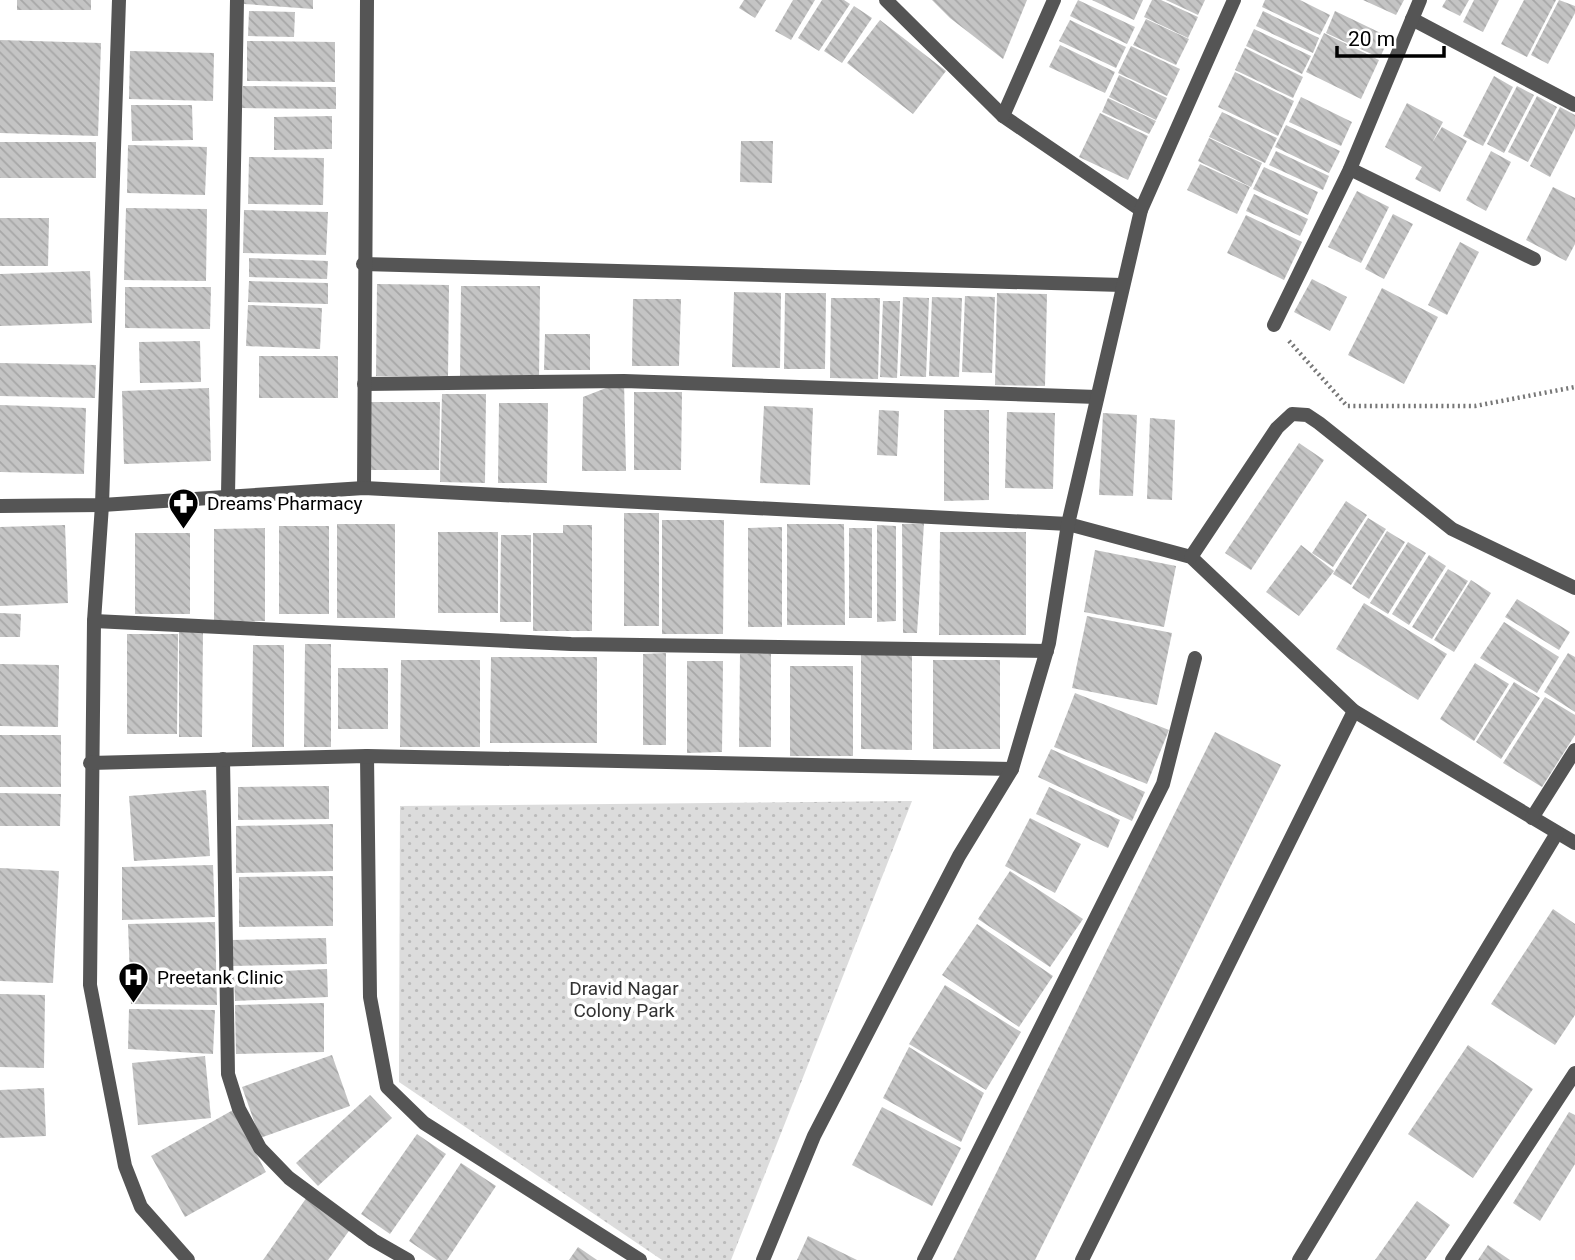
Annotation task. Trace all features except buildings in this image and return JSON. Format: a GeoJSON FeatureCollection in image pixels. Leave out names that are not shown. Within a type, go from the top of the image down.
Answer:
{"type":"FeatureCollection","features":[{"type":"Feature","properties":{"kind":"street"},"geometry":{"type":"LineString","coordinates":[[119,0],[102,505],[94,621],[90,763],[90,985],[125,1166],[141,1207],[188,1260]]}},
{"type":"Feature","properties":{"kind":"street"},"geometry":{"type":"LineString","coordinates":[[228,495],[237,0]]}},
{"type":"Feature","properties":{"kind":"street"},"geometry":{"type":"LineString","coordinates":[[364,488],[363,264],[367,0]]}},
{"type":"Feature","properties":{"kind":"street"},"geometry":{"type":"LineString","coordinates":[[886,0],[1003,116],[1141,210]]}},
{"type":"Feature","properties":{"kind":"street"},"geometry":{"type":"LineString","coordinates":[[1003,116],[1054,0]]}},
{"type":"Feature","properties":{"kind":"street"},"geometry":{"type":"LineString","coordinates":[[763,1260],[814,1136],[959,856],[1012,769],[1047,651],[1068,524],[1141,210],[1234,0]]}},
{"type":"Feature","properties":{"kind":"street"},"geometry":{"type":"LineString","coordinates":[[1275,325],[1350,169],[1420,0]]}},
{"type":"Feature","properties":{"kind":"street"},"geometry":{"type":"LineString","coordinates":[[1412,19],[1575,105]]}},
{"type":"Feature","properties":{"kind":"street"},"geometry":{"type":"LineString","coordinates":[[1350,169],[1534,259]]}},
{"type":"Feature","properties":{"kind":"street"},"geometry":{"type":"LineString","coordinates":[[363,264],[1122,285]]}},
{"type":"Feature","properties":{"kind":"street"},"geometry":{"type":"LineString","coordinates":[[364,384],[624,381],[1097,397]]}},
{"type":"Feature","properties":{"kind":"street"},"geometry":{"type":"LineString","coordinates":[[1191,557],[1277,428],[1292,414],[1307,415],[1452,529],[1575,588]]}},
{"type":"Feature","properties":{"kind":"street"},"geometry":{"type":"LineString","coordinates":[[0,506],[102,505],[364,488],[1068,524],[1191,557],[1354,711],[1575,843]]}},
{"type":"Feature","properties":{"kind":"street"},"geometry":{"type":"LineString","coordinates":[[94,621],[571,644],[1047,651]]}},
{"type":"Feature","properties":{"kind":"street"},"geometry":{"type":"LineString","coordinates":[[924,1260],[1163,784],[1195,658]]}},
{"type":"Feature","properties":{"kind":"street"},"geometry":{"type":"LineString","coordinates":[[1082,1260],[1354,711]]}},
{"type":"Feature","properties":{"kind":"street"},"geometry":{"type":"LineString","coordinates":[[1532,818],[1575,750]]}},
{"type":"Feature","properties":{"kind":"street"},"geometry":{"type":"LineString","coordinates":[[90,763],[366,756],[1012,769]]}},
{"type":"Feature","properties":{"kind":"street"},"geometry":{"type":"LineString","coordinates":[[366,756],[370,997],[387,1087],[424,1124],[640,1260]]}},
{"type":"Feature","properties":{"kind":"street"},"geometry":{"type":"LineString","coordinates":[[223,759],[228,1074],[239,1109],[260,1148],[289,1178],[373,1240],[408,1260]]}},
{"type":"Feature","properties":{"kind":"street"},"geometry":{"type":"LineString","coordinates":[[1298,1260],[1557,833]]}},
{"type":"Feature","properties":{"kind":"street"},"geometry":{"type":"LineString","coordinates":[[1452,1260],[1575,1073]]}},
{"type":"Feature","properties":{"kind":"path"},"geometry":{"type":"LineString","coordinates":[[1275,325],[1347,406],[1475,406],[1575,387]]}},
{"type":"Feature","properties":{"kind":"green space","name":"Dravid Nagar Colony Park"},"geometry":{"type":"Polygon","coordinates":[[[912,801],[731,1260],[662,1260],[399,1082],[400,806],[912,801]]]}},
{"type":"Feature","properties":{"kind":"place","name":"Dreams Pharmacy"},"geometry":{"type":"Point","coordinates":[184,530]}},
{"type":"Feature","properties":{"kind":"place","name":"Preetank Clinic"},"geometry":{"type":"Point","coordinates":[134,1004]}}]}
